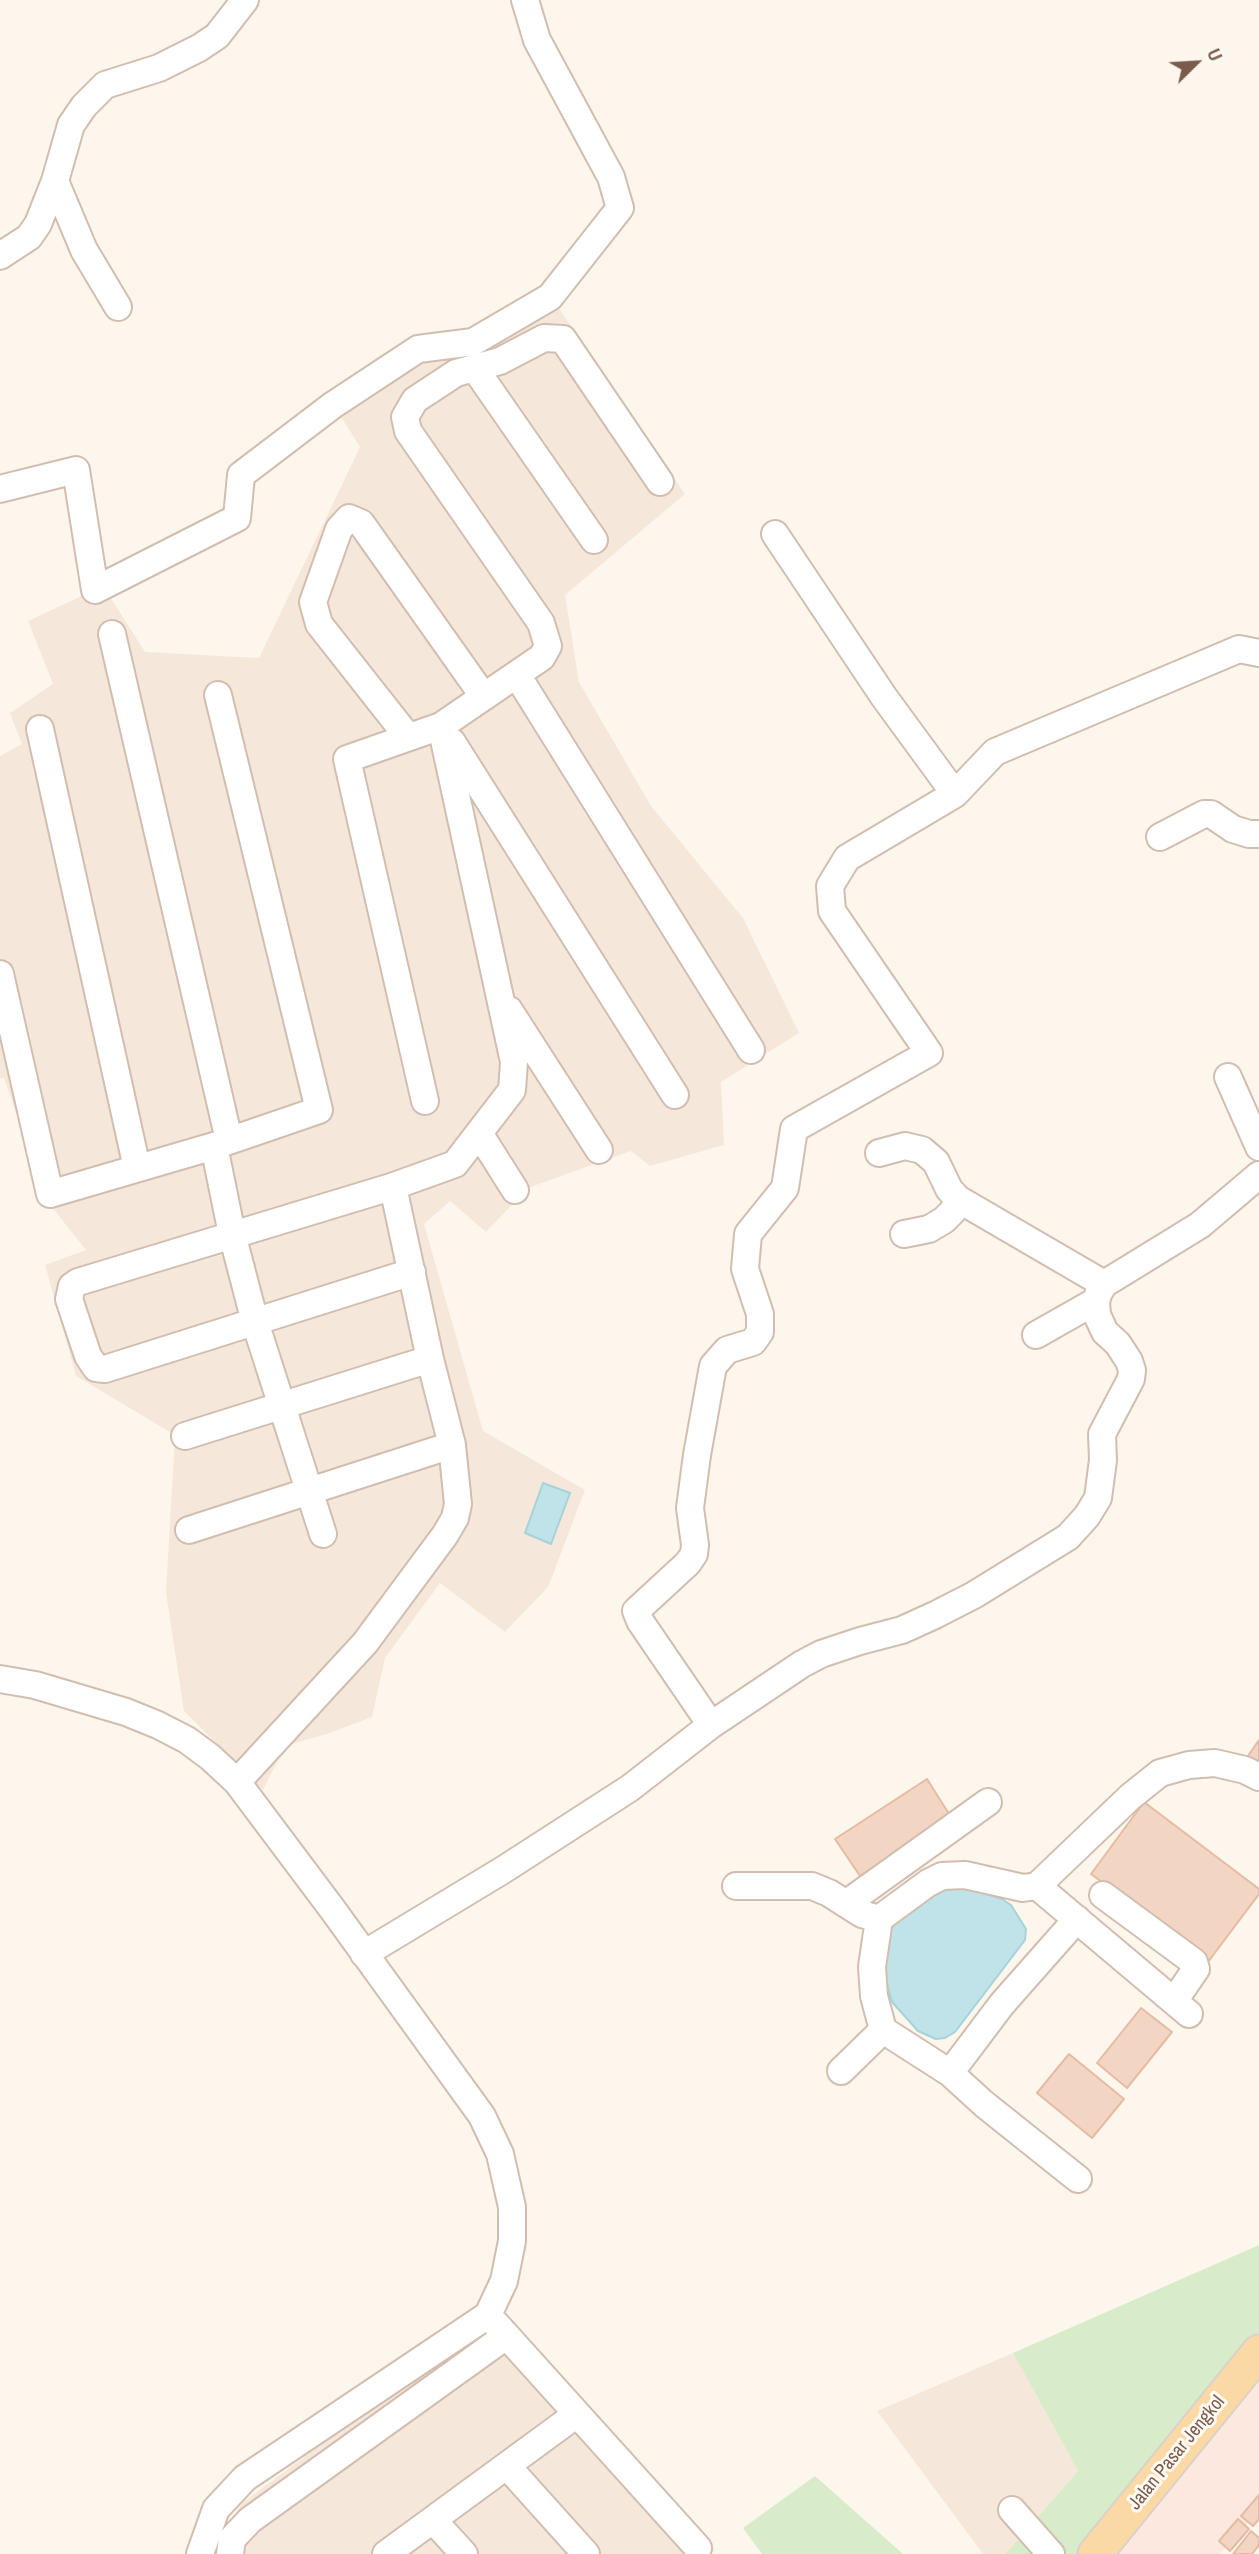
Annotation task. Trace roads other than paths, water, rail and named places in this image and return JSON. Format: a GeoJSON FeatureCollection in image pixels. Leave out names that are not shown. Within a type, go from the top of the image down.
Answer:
{"type":"FeatureCollection","features":[{"type":"Feature","properties":{"kind":"main road","name":"Jalan Pasar Jengkol"},"geometry":{"type":"LineString","coordinates":[[1095,2554],[1259,2352]]}},
{"type":"Feature","properties":{"kind":"street"},"geometry":{"type":"LineString","coordinates":[[0,256],[29,237],[38,225],[55,181],[71,125],[84,106],[105,85],[167,65],[199,48],[217,36],[245,0]]}},
{"type":"Feature","properties":{"kind":"street"},"geometry":{"type":"LineString","coordinates":[[0,489],[76,470],[95,590],[237,518],[241,474],[333,405],[407,356],[418,349],[474,342],[550,297],[620,208],[611,177],[537,40],[525,0]]}},
{"type":"Feature","properties":{"kind":"street"},"geometry":{"type":"LineString","coordinates":[[55,181],[84,250],[118,307]]}},
{"type":"Feature","properties":{"kind":"street"},"geometry":{"type":"LineString","coordinates":[[425,1101],[347,759],[441,726],[542,657],[548,646],[541,623],[408,431],[405,417],[415,400],[456,373],[476,370],[500,361],[544,338],[563,339],[660,481]]}},
{"type":"Feature","properties":{"kind":"street"},"geometry":{"type":"LineString","coordinates":[[476,370],[594,540]]}},
{"type":"Feature","properties":{"kind":"street"},"geometry":{"type":"LineString","coordinates":[[408,737],[320,624],[313,602],[339,529],[349,518],[361,523],[484,697]]}},
{"type":"Feature","properties":{"kind":"street"},"geometry":{"type":"LineString","coordinates":[[775,534],[884,697],[956,794]]}},
{"type":"Feature","properties":{"kind":"street"},"geometry":{"type":"LineString","coordinates":[[112,634],[222,1143],[232,1234],[255,1322],[323,1534]]}},
{"type":"Feature","properties":{"kind":"street"},"geometry":{"type":"LineString","coordinates":[[711,1726],[640,1621],[636,1611],[688,1563],[694,1554],[690,1508],[713,1366],[727,1350],[753,1342],[760,1332],[760,1314],[745,1269],[748,1234],[785,1188],[794,1129],[929,1053],[832,911],[830,886],[848,858],[956,794],[995,752],[1239,649],[1259,653]]}},
{"type":"Feature","properties":{"kind":"street"},"geometry":{"type":"LineString","coordinates":[[517,675],[751,1050]]}},
{"type":"Feature","properties":{"kind":"street"},"geometry":{"type":"LineString","coordinates":[[0,974],[9,1057],[50,1194],[222,1143],[319,1110],[218,695]]}},
{"type":"Feature","properties":{"kind":"street"},"geometry":{"type":"LineString","coordinates":[[412,1272],[104,1369],[96,1368],[88,1356],[69,1299],[72,1286],[78,1282],[391,1187],[455,1164],[512,1090],[514,1062],[441,726]]}},
{"type":"Feature","properties":{"kind":"street"},"geometry":{"type":"LineString","coordinates":[[441,726],[675,1096]]}},
{"type":"Feature","properties":{"kind":"street"},"geometry":{"type":"LineString","coordinates":[[40,729],[137,1168]]}},
{"type":"Feature","properties":{"kind":"street"},"geometry":{"type":"LineString","coordinates":[[1160,837],[1204,814],[1211,814],[1233,829],[1259,834]]}},
{"type":"Feature","properties":{"kind":"street"},"geometry":{"type":"LineString","coordinates":[[499,993],[599,1150]]}},
{"type":"Feature","properties":{"kind":"street"},"geometry":{"type":"LineString","coordinates":[[1228,1077],[1259,1147]]}},
{"type":"Feature","properties":{"kind":"street"},"geometry":{"type":"LineString","coordinates":[[479,1133],[515,1190]]}},
{"type":"Feature","properties":{"kind":"street"},"geometry":{"type":"LineString","coordinates":[[879,1153],[905,1146],[922,1150],[936,1162],[949,1189],[958,1199],[1100,1293]]}},
{"type":"Feature","properties":{"kind":"street"},"geometry":{"type":"LineString","coordinates":[[1036,1335],[1200,1225],[1259,1175]]}},
{"type":"Feature","properties":{"kind":"street"},"geometry":{"type":"LineString","coordinates":[[237,1782],[365,1643],[455,1518],[458,1504],[452,1445],[430,1359],[396,1196],[391,1187]]}},
{"type":"Feature","properties":{"kind":"street"},"geometry":{"type":"LineString","coordinates":[[904,1234],[929,1229],[944,1220],[953,1211],[958,1199]]}},
{"type":"Feature","properties":{"kind":"street"},"geometry":{"type":"LineString","coordinates":[[364,1955],[631,1788],[711,1726],[802,1664],[860,1641],[902,1630],[935,1615],[1041,1555],[1074,1530],[1098,1498],[1103,1460],[1102,1434],[1128,1387],[1132,1370],[1118,1344],[1105,1332],[1097,1315],[1100,1293]]}},
{"type":"Feature","properties":{"kind":"street"},"geometry":{"type":"LineString","coordinates":[[185,1436],[430,1359]]}},
{"type":"Feature","properties":{"kind":"street"},"geometry":{"type":"LineString","coordinates":[[190,1530],[452,1445]]}},
{"type":"Feature","properties":{"kind":"street"},"geometry":{"type":"LineString","coordinates":[[0,1679],[35,1685],[158,1724],[195,1745],[237,1782],[482,2116],[500,2154],[512,2207],[512,2241],[504,2281],[488,2315],[245,2478],[216,2509],[200,2554]]}},
{"type":"Feature","properties":{"kind":"street"},"geometry":{"type":"LineString","coordinates":[[1078,2179],[984,2104],[950,2073],[883,2030],[874,1996],[872,1967],[880,1919],[928,1883],[942,1876],[965,1875],[1015,1887],[1037,1886],[1130,1797],[1160,1773],[1189,1765],[1215,1763],[1245,1770],[1259,1777]]}},
{"type":"Feature","properties":{"kind":"street"},"geometry":{"type":"LineString","coordinates":[[847,1903],[988,1802]]}},
{"type":"Feature","properties":{"kind":"street"},"geometry":{"type":"LineString","coordinates":[[736,1886],[812,1886],[862,1913],[880,1919]]}},
{"type":"Feature","properties":{"kind":"street"},"geometry":{"type":"LineString","coordinates":[[1037,1886],[1182,2008],[1196,1969],[1194,1962],[1103,1895]]}},
{"type":"Feature","properties":{"kind":"street"},"geometry":{"type":"LineString","coordinates":[[950,2073],[1002,2004],[1077,1919]]}},
{"type":"Feature","properties":{"kind":"street"},"geometry":{"type":"LineString","coordinates":[[841,2071],[883,2030]]}},
{"type":"Feature","properties":{"kind":"street"},"geometry":{"type":"LineString","coordinates":[[488,2315],[698,2548]]}},
{"type":"Feature","properties":{"kind":"street"},"geometry":{"type":"LineString","coordinates":[[230,2554],[232,2539],[250,2520],[506,2336]]}},
{"type":"Feature","properties":{"kind":"street"},"geometry":{"type":"LineString","coordinates":[[386,2554],[578,2414]]}},
{"type":"Feature","properties":{"kind":"street"},"geometry":{"type":"LineString","coordinates":[[507,2466],[586,2554]]}},
{"type":"Feature","properties":{"kind":"street"},"geometry":{"type":"LineString","coordinates":[[1012,2510],[1051,2554]]}},
{"type":"Feature","properties":{"kind":"street"},"geometry":{"type":"LineString","coordinates":[[433,2520],[464,2554]]}},
{"type":"Feature","properties":{"kind":"water"},"geometry":{"type":"Polygon","coordinates":[[[543,1483],[570,1493],[551,1544],[525,1533],[543,1483]]]}},
{"type":"Feature","properties":{"kind":"water"},"geometry":{"type":"Polygon","coordinates":[[[951,1885],[1002,1899],[1011,1905],[1026,1929],[1025,1940],[955,2032],[945,2038],[936,2039],[918,2031],[892,2002],[881,1963],[884,1943],[892,1925],[906,1910],[951,1885]]]}}]}
